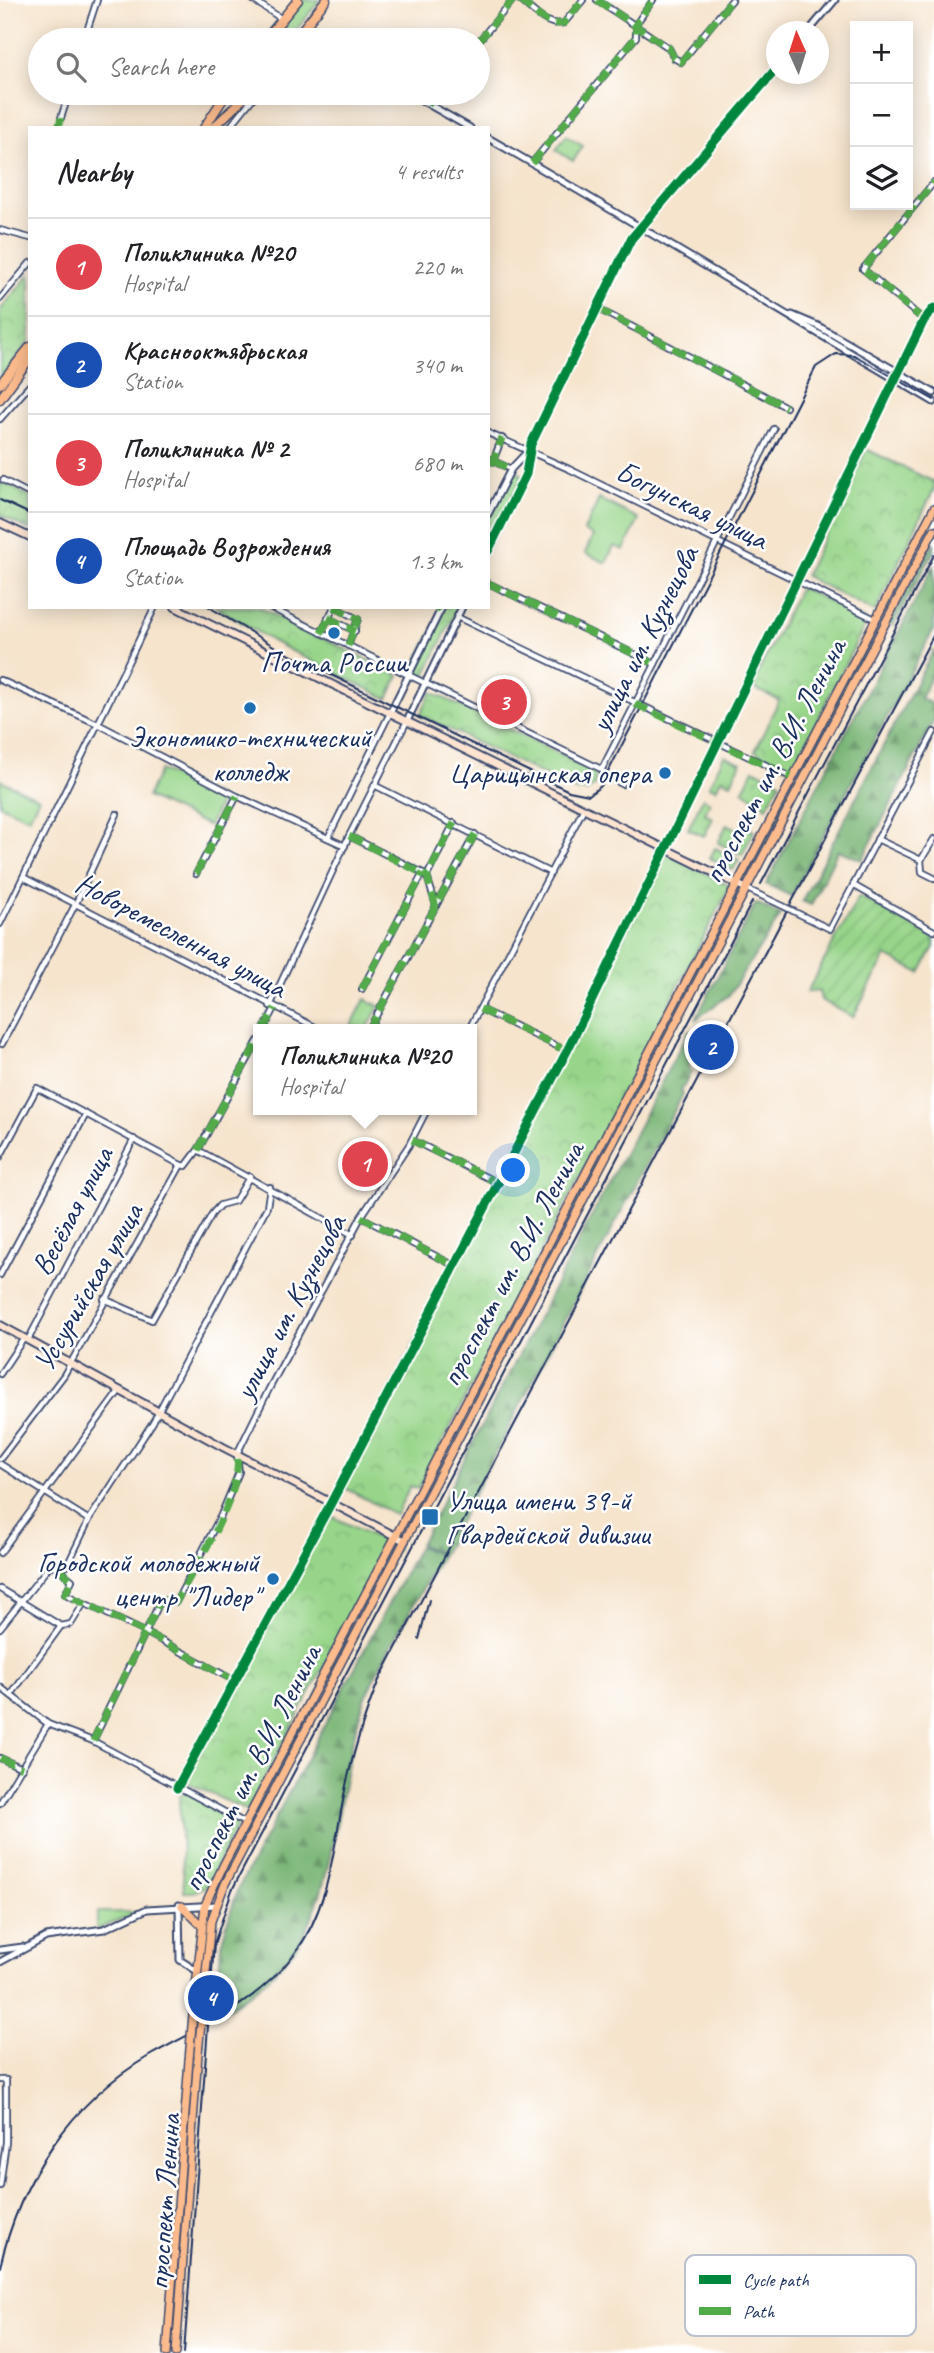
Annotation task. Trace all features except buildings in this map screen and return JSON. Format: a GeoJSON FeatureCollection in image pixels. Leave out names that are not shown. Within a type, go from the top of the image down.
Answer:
{"type":"FeatureCollection","features":[{"type":"Feature","properties":{"kind":"highway"},"geometry":{"type":"LineString","coordinates":[[275,28],[298,0]]}},
{"type":"Feature","properties":{"kind":"highway"},"geometry":{"type":"LineString","coordinates":[[304,28],[326,0]]}},
{"type":"Feature","properties":{"kind":"highway"},"geometry":{"type":"LineString","coordinates":[[205,126],[219,105]]}},
{"type":"Feature","properties":{"kind":"highway"},"geometry":{"type":"LineString","coordinates":[[215,126],[237,105]]}},
{"type":"Feature","properties":{"kind":"highway"},"geometry":{"type":"LineString","coordinates":[[0,384],[28,349]]}},
{"type":"Feature","properties":{"kind":"highway"},"geometry":{"type":"LineString","coordinates":[[0,399],[28,361]]}},
{"type":"Feature","properties":{"kind":"main road","name":"проспект им. В.И. Ленина"},"geometry":{"type":"LineString","coordinates":[[198,2054],[197,1971],[205,1905],[395,1535],[934,508]]}},
{"type":"Feature","properties":{"kind":"main road"},"geometry":{"type":"LineString","coordinates":[[0,523],[28,536]]}},
{"type":"Feature","properties":{"kind":"main road","name":"проспект им. В.И. Ленина"},"geometry":{"type":"LineString","coordinates":[[189,2060],[211,1921],[216,1905],[934,530]]}},
{"type":"Feature","properties":{"kind":"main road"},"geometry":{"type":"LineString","coordinates":[[180,609],[747,889]]}},
{"type":"Feature","properties":{"kind":"main road"},"geometry":{"type":"LineString","coordinates":[[875,619],[885,623]]}},
{"type":"Feature","properties":{"kind":"main road"},"geometry":{"type":"LineString","coordinates":[[0,1325],[237,1454],[405,1541]]}},
{"type":"Feature","properties":{"kind":"main road"},"geometry":{"type":"LineString","coordinates":[[181,1905],[197,1918],[201,1925]]}},
{"type":"Feature","properties":{"kind":"main road","name":"проспект Ленина"},"geometry":{"type":"LineString","coordinates":[[176,2353],[198,2054]]}},
{"type":"Feature","properties":{"kind":"main road","name":"проспект Ленина"},"geometry":{"type":"LineString","coordinates":[[167,2353],[189,2060]]}},
{"type":"Feature","properties":{"kind":"street"},"geometry":{"type":"LineString","coordinates":[[89,28],[97,0]]}},
{"type":"Feature","properties":{"kind":"street"},"geometry":{"type":"LineString","coordinates":[[254,0],[283,19]]}},
{"type":"Feature","properties":{"kind":"street"},"geometry":{"type":"LineString","coordinates":[[490,28],[513,0]]}},
{"type":"Feature","properties":{"kind":"street"},"geometry":{"type":"LineString","coordinates":[[520,0],[550,24],[556,25],[564,23],[583,0]]}},
{"type":"Feature","properties":{"kind":"street"},"geometry":{"type":"LineString","coordinates":[[597,0],[669,48],[674,58],[681,62],[732,0]]}},
{"type":"Feature","properties":{"kind":"street"},"geometry":{"type":"LineString","coordinates":[[531,163],[636,37],[636,24],[653,0]]}},
{"type":"Feature","properties":{"kind":"street"},"geometry":{"type":"LineString","coordinates":[[817,21],[835,0]]}},
{"type":"Feature","properties":{"kind":"street"},"geometry":{"type":"LineString","coordinates":[[490,510],[511,469],[529,450],[631,239],[766,81]]}},
{"type":"Feature","properties":{"kind":"street"},"geometry":{"type":"LineString","coordinates":[[61,118],[65,105]]}},
{"type":"Feature","properties":{"kind":"street"},"geometry":{"type":"LineString","coordinates":[[231,126],[247,105]]}},
{"type":"Feature","properties":{"kind":"street"},"geometry":{"type":"LineString","coordinates":[[430,105],[466,126]]}},
{"type":"Feature","properties":{"kind":"street"},"geometry":{"type":"LineString","coordinates":[[490,139],[786,313],[818,326],[934,393]]}},
{"type":"Feature","properties":{"kind":"street"},"geometry":{"type":"LineString","coordinates":[[924,320],[863,269],[934,182]]}},
{"type":"Feature","properties":{"kind":"street"},"geometry":{"type":"LineString","coordinates":[[0,230],[28,237]]}},
{"type":"Feature","properties":{"kind":"street"},"geometry":{"type":"LineString","coordinates":[[0,299],[28,265]]}},
{"type":"Feature","properties":{"kind":"street"},"geometry":{"type":"LineString","coordinates":[[177,1788],[331,1503],[567,1051],[898,372],[924,320],[934,308]]}},
{"type":"Feature","properties":{"kind":"street"},"geometry":{"type":"LineString","coordinates":[[598,309],[786,407]]}},
{"type":"Feature","properties":{"kind":"street"},"geometry":{"type":"LineString","coordinates":[[786,313],[803,327],[934,402]]}},
{"type":"Feature","properties":{"kind":"street"},"geometry":{"type":"LineString","coordinates":[[0,419],[28,386]]}},
{"type":"Feature","properties":{"kind":"street","name":"улица им. Кузнецова"},"geometry":{"type":"LineString","coordinates":[[622,784],[604,775],[602,769],[774,429]]}},
{"type":"Feature","properties":{"kind":"street","name":"Богунская улица"},"geometry":{"type":"LineString","coordinates":[[490,434],[529,450],[875,619]]}},
{"type":"Feature","properties":{"kind":"street"},"geometry":{"type":"LineString","coordinates":[[502,438],[491,461],[511,469]]}},
{"type":"Feature","properties":{"kind":"street"},"geometry":{"type":"LineString","coordinates":[[490,547],[526,474],[529,450]]}},
{"type":"Feature","properties":{"kind":"street"},"geometry":{"type":"LineString","coordinates":[[3,480],[28,493]]}},
{"type":"Feature","properties":{"kind":"street"},"geometry":{"type":"LineString","coordinates":[[490,584],[655,664]]}},
{"type":"Feature","properties":{"kind":"street"},"geometry":{"type":"LineString","coordinates":[[0,925],[154,609]]}},
{"type":"Feature","properties":{"kind":"street"},"geometry":{"type":"LineString","coordinates":[[273,609],[602,769]]}},
{"type":"Feature","properties":{"kind":"street"},"geometry":{"type":"LineString","coordinates":[[321,633],[336,609]]}},
{"type":"Feature","properties":{"kind":"street"},"geometry":{"type":"LineString","coordinates":[[339,609],[359,620],[348,646]]}},
{"type":"Feature","properties":{"kind":"street"},"geometry":{"type":"LineString","coordinates":[[328,838],[439,609]]}},
{"type":"Feature","properties":{"kind":"street"},"geometry":{"type":"LineString","coordinates":[[266,1024],[349,836],[461,609]]}},
{"type":"Feature","properties":{"kind":"street"},"geometry":{"type":"LineString","coordinates":[[457,617],[791,777]]}},
{"type":"Feature","properties":{"kind":"street"},"geometry":{"type":"LineString","coordinates":[[328,618],[355,631]]}},
{"type":"Feature","properties":{"kind":"street"},"geometry":{"type":"LineString","coordinates":[[0,680],[98,724],[237,796],[345,846]]}},
{"type":"Feature","properties":{"kind":"street"},"geometry":{"type":"LineString","coordinates":[[747,889],[830,929],[934,732]]}},
{"type":"Feature","properties":{"kind":"street"},"geometry":{"type":"LineString","coordinates":[[374,785],[551,873]]}},
{"type":"Feature","properties":{"kind":"street"},"geometry":{"type":"LineString","coordinates":[[196,874],[237,796]]}},
{"type":"Feature","properties":{"kind":"street"},"geometry":{"type":"LineString","coordinates":[[472,1024],[584,807]]}},
{"type":"Feature","properties":{"kind":"street"},"geometry":{"type":"LineString","coordinates":[[2,1044],[76,904],[117,814]]}},
{"type":"Feature","properties":{"kind":"street"},"geometry":{"type":"LineString","coordinates":[[362,989],[454,823]]}},
{"type":"Feature","properties":{"kind":"street"},"geometry":{"type":"LineString","coordinates":[[372,1024],[475,834]]}},
{"type":"Feature","properties":{"kind":"street"},"geometry":{"type":"LineString","coordinates":[[349,836],[425,874],[436,907]]}},
{"type":"Feature","properties":{"kind":"street"},"geometry":{"type":"LineString","coordinates":[[877,839],[921,860]]}},
{"type":"Feature","properties":{"kind":"street"},"geometry":{"type":"LineString","coordinates":[[934,839],[921,860],[922,872],[934,878]]}},
{"type":"Feature","properties":{"kind":"street","name":"Новоремесленная улица"},"geometry":{"type":"LineString","coordinates":[[23,877],[308,1024]]}},
{"type":"Feature","properties":{"kind":"street"},"geometry":{"type":"LineString","coordinates":[[853,885],[934,931]]}},
{"type":"Feature","properties":{"kind":"street"},"geometry":{"type":"LineString","coordinates":[[480,1009],[567,1051]]}},
{"type":"Feature","properties":{"kind":"street","name":"Уссурийская улица"},"geometry":{"type":"LineString","coordinates":[[0,1462],[70,1363],[104,1298],[181,1165],[186,1166],[198,1150],[253,1050]]}},
{"type":"Feature","properties":{"kind":"street"},"geometry":{"type":"LineString","coordinates":[[0,1157],[37,1087],[181,1165]]}},
{"type":"Feature","properties":{"kind":"street"},"geometry":{"type":"LineString","coordinates":[[0,1275],[86,1114]]}},
{"type":"Feature","properties":{"kind":"street","name":"улица им. Кузнецова"},"geometry":{"type":"LineString","coordinates":[[237,1454],[361,1217],[412,1140],[424,1115]]}},
{"type":"Feature","properties":{"kind":"street","name":"Весёлая улица"},"geometry":{"type":"LineString","coordinates":[[0,1374],[26,1339],[134,1139]]}},
{"type":"Feature","properties":{"kind":"street"},"geometry":{"type":"LineString","coordinates":[[412,1140],[498,1183]]}},
{"type":"Feature","properties":{"kind":"street"},"geometry":{"type":"LineString","coordinates":[[198,1150],[270,1187],[353,1235]]}},
{"type":"Feature","properties":{"kind":"street"},"geometry":{"type":"LineString","coordinates":[[104,1298],[152,1320],[212,1214],[220,1205],[235,1201],[250,1177]]}},
{"type":"Feature","properties":{"kind":"street"},"geometry":{"type":"LineString","coordinates":[[59,1569],[67,1566],[89,1520],[158,1411],[267,1207],[270,1187]]}},
{"type":"Feature","properties":{"kind":"street"},"geometry":{"type":"LineString","coordinates":[[361,1217],[455,1266]]}},
{"type":"Feature","properties":{"kind":"street"},"geometry":{"type":"LineString","coordinates":[[0,1553],[120,1390]]}},
{"type":"Feature","properties":{"kind":"street"},"geometry":{"type":"LineString","coordinates":[[93,1741],[148,1633],[161,1600],[176,1602],[221,1515],[239,1469],[237,1454]]}},
{"type":"Feature","properties":{"kind":"street"},"geometry":{"type":"LineString","coordinates":[[0,1462],[45,1494],[89,1520]]}},
{"type":"Feature","properties":{"kind":"street"},"geometry":{"type":"LineString","coordinates":[[0,1629],[51,1564],[72,1580],[65,1594],[148,1633],[234,1681]]}},
{"type":"Feature","properties":{"kind":"street"},"geometry":{"type":"LineString","coordinates":[[0,1589],[61,1626],[71,1624],[84,1604]]}},
{"type":"Feature","properties":{"kind":"street"},"geometry":{"type":"LineString","coordinates":[[11,1696],[61,1626]]}},
{"type":"Feature","properties":{"kind":"street"},"geometry":{"type":"LineString","coordinates":[[0,1687],[48,1724],[93,1741],[245,1823]]}},
{"type":"Feature","properties":{"kind":"street"},"geometry":{"type":"LineString","coordinates":[[0,1803],[48,1724]]}},
{"type":"Feature","properties":{"kind":"street"},"geometry":{"type":"LineString","coordinates":[[0,1758],[22,1768]]}},
{"type":"Feature","properties":{"kind":"street"},"geometry":{"type":"LineString","coordinates":[[181,1905],[180,1960],[197,1971]]}},
{"type":"Feature","properties":{"kind":"street"},"geometry":{"type":"LineString","coordinates":[[0,1962],[53,1935],[110,1927],[148,1909],[216,1905]]}},
{"type":"Feature","properties":{"kind":"street"},"geometry":{"type":"LineString","coordinates":[[0,1950],[26,1947]]}},
{"type":"Feature","properties":{"kind":"street"},"geometry":{"type":"LineString","coordinates":[[0,2080],[6,2080],[0,2186]]}},
{"type":"Feature","properties":{"kind":"green space"},"geometry":{"type":"Polygon","coordinates":[[[302,0],[320,0],[298,28],[280,28],[302,0]]]}},
{"type":"Feature","properties":{"kind":"green space"},"geometry":{"type":"Polygon","coordinates":[[[566,136],[583,146],[573,161],[556,150],[566,136]]]}},
{"type":"Feature","properties":{"kind":"green space"},"geometry":{"type":"Polygon","coordinates":[[[28,276],[28,343],[0,379],[0,310],[28,276]]]}},
{"type":"Feature","properties":{"kind":"green space"},"geometry":{"type":"Polygon","coordinates":[[[866,449],[934,482],[934,489],[875,612],[805,576],[866,449]]]}},
{"type":"Feature","properties":{"kind":"green space"},"geometry":{"type":"Polygon","coordinates":[[[513,470],[523,475],[490,543],[490,515],[513,470]]]}},
{"type":"Feature","properties":{"kind":"green space"},"geometry":{"type":"Polygon","coordinates":[[[0,481],[28,495],[28,529],[0,515],[0,481]]]}},
{"type":"Feature","properties":{"kind":"green space"},"geometry":{"type":"Polygon","coordinates":[[[599,499],[639,519],[624,550],[614,546],[606,563],[585,553],[593,536],[584,531],[599,499]]]}},
{"type":"Feature","properties":{"kind":"green space"},"geometry":{"type":"Polygon","coordinates":[[[934,542],[934,551],[893,626],[889,624],[934,542]]]}},
{"type":"Feature","properties":{"kind":"green space"},"geometry":{"type":"Polygon","coordinates":[[[934,565],[934,629],[791,896],[766,884],[934,565]]]}},
{"type":"Feature","properties":{"kind":"green space"},"geometry":{"type":"Polygon","coordinates":[[[800,587],[867,621],[792,770],[755,751],[779,700],[751,687],[800,587]]]}},
{"type":"Feature","properties":{"kind":"green space"},"geometry":{"type":"Polygon","coordinates":[[[219,609],[262,609],[399,675],[388,699],[274,642],[219,609]]]}},
{"type":"Feature","properties":{"kind":"green space"},"geometry":{"type":"Polygon","coordinates":[[[443,609],[457,609],[424,678],[412,672],[443,609]]]}},
{"type":"Feature","properties":{"kind":"green space"},"geometry":{"type":"Polygon","coordinates":[[[878,623],[870,643],[748,877],[744,874],[878,623]]]}},
{"type":"Feature","properties":{"kind":"green space"},"geometry":{"type":"Polygon","coordinates":[[[934,649],[934,672],[920,698],[934,705],[934,720],[862,860],[838,850],[811,905],[802,901],[934,649]]]}},
{"type":"Feature","properties":{"kind":"green space"},"geometry":{"type":"Polygon","coordinates":[[[431,692],[596,771],[595,786],[587,791],[577,791],[420,715],[431,692]]]}},
{"type":"Feature","properties":{"kind":"green space"},"geometry":{"type":"Polygon","coordinates":[[[724,755],[741,763],[731,783],[721,779],[716,789],[709,786],[724,755]]]}},
{"type":"Feature","properties":{"kind":"green space"},"geometry":{"type":"Polygon","coordinates":[[[754,769],[780,782],[767,807],[743,790],[754,769]]]}},
{"type":"Feature","properties":{"kind":"green space"},"geometry":{"type":"Polygon","coordinates":[[[160,770],[222,799],[209,826],[147,797],[160,770]]]}},
{"type":"Feature","properties":{"kind":"green space"},"geometry":{"type":"Polygon","coordinates":[[[0,780],[39,798],[29,818],[0,805],[0,780]]]}},
{"type":"Feature","properties":{"kind":"green space"},"geometry":{"type":"Polygon","coordinates":[[[703,798],[710,802],[705,814],[713,818],[704,836],[688,829],[703,798]]]}},
{"type":"Feature","properties":{"kind":"green space"},"geometry":{"type":"Polygon","coordinates":[[[727,824],[739,830],[742,825],[754,831],[742,855],[718,843],[727,824]]]}},
{"type":"Feature","properties":{"kind":"green space"},"geometry":{"type":"Polygon","coordinates":[[[715,848],[739,860],[733,870],[710,858],[715,848]]]}},
{"type":"Feature","properties":{"kind":"green space"},"geometry":{"type":"Polygon","coordinates":[[[666,852],[730,886],[418,1489],[410,1486],[396,1515],[341,1486],[666,852]]]}},
{"type":"Feature","properties":{"kind":"green space"},"geometry":{"type":"Polygon","coordinates":[[[735,895],[737,898],[405,1531],[404,1526],[735,895]]]}},
{"type":"Feature","properties":{"kind":"green space"},"geometry":{"type":"Polygon","coordinates":[[[859,896],[934,938],[934,947],[920,973],[886,956],[853,1017],[821,1000],[819,991],[807,992],[859,896]]]}},
{"type":"Feature","properties":{"kind":"green space"},"geometry":{"type":"Polygon","coordinates":[[[756,903],[781,915],[729,995],[695,1020],[756,903]]]}},
{"type":"Feature","properties":{"kind":"green space"},"geometry":{"type":"Polygon","coordinates":[[[365,999],[379,1006],[370,1024],[352,1024],[365,999]]]}},
{"type":"Feature","properties":{"kind":"green space"},"geometry":{"type":"Polygon","coordinates":[[[689,1030],[703,1037],[688,1066],[691,1071],[681,1091],[683,1094],[442,1555],[420,1544],[689,1030]]]}},
{"type":"Feature","properties":{"kind":"green space"},"geometry":{"type":"Polygon","coordinates":[[[327,1514],[389,1544],[247,1811],[184,1781],[327,1514]]]}},
{"type":"Feature","properties":{"kind":"green space"},"geometry":{"type":"Polygon","coordinates":[[[396,1544],[397,1548],[215,1895],[214,1891],[396,1544]]]}},
{"type":"Feature","properties":{"kind":"green space"},"geometry":{"type":"Polygon","coordinates":[[[419,1546],[441,1556],[370,1687],[350,1751],[329,1859],[309,1924],[293,1951],[267,1979],[217,2016],[221,1944],[237,1891],[419,1546]]]}},
{"type":"Feature","properties":{"kind":"green space"},"geometry":{"type":"Polygon","coordinates":[[[186,1792],[239,1821],[206,1886],[194,1892],[184,1892],[179,1797],[186,1792]]]}},
{"type":"Feature","properties":{"kind":"green space"},"geometry":{"type":"Polygon","coordinates":[[[98,1912],[140,1912],[96,1930],[98,1912]]]}},
{"type":"Feature","properties":{"kind":"tram line"},"geometry":{"type":"LineString","coordinates":[[212,609],[282,651],[569,791],[589,795],[601,786],[816,367],[836,354],[854,355],[934,400]]}},
{"type":"Feature","properties":{"kind":"tram line"},"geometry":{"type":"LineString","coordinates":[[0,500],[28,513]]}},
{"type":"Feature","properties":{"kind":"tram line"},"geometry":{"type":"LineString","coordinates":[[761,884],[934,555]]}},
{"type":"Feature","properties":{"kind":"tram line"},"geometry":{"type":"LineString","coordinates":[[184,2353],[214,1944],[232,1890],[752,902]]}},
{"type":"Feature","properties":{"kind":"railway"},"geometry":{"type":"LineString","coordinates":[[0,2267],[9,2235],[35,2174],[72,2120],[95,2096],[121,2075],[149,2056],[209,2024],[264,1986],[295,1953],[307,1934],[324,1892],[350,1768],[379,1680],[934,634]]}},
{"type":"Feature","properties":{"kind":"railway"},"geometry":{"type":"LineString","coordinates":[[419,1639],[429,1600]]}},
{"type":"Feature","properties":{"kind":"marked path"},"geometry":{"type":"LineString","coordinates":[[490,28],[513,0]]}},
{"type":"Feature","properties":{"kind":"marked path"},"geometry":{"type":"LineString","coordinates":[[520,0],[540,17],[558,24],[564,23],[583,0]]}},
{"type":"Feature","properties":{"kind":"marked path"},"geometry":{"type":"LineString","coordinates":[[597,0],[669,48],[674,58],[681,62],[732,0]]}},
{"type":"Feature","properties":{"kind":"marked path"},"geometry":{"type":"LineString","coordinates":[[532,163],[636,37],[636,24],[653,0]]}},
{"type":"Feature","properties":{"kind":"marked path"},"geometry":{"type":"LineString","coordinates":[[59,126],[61,118]]}},
{"type":"Feature","properties":{"kind":"marked path"},"geometry":{"type":"LineString","coordinates":[[924,320],[863,269],[934,182]]}},
{"type":"Feature","properties":{"kind":"marked path"},"geometry":{"type":"LineString","coordinates":[[598,309],[786,407]]}},
{"type":"Feature","properties":{"kind":"marked path"},"geometry":{"type":"LineString","coordinates":[[490,462],[493,461],[502,438]]}},
{"type":"Feature","properties":{"kind":"marked path"},"geometry":{"type":"LineString","coordinates":[[493,461],[511,469]]}},
{"type":"Feature","properties":{"kind":"marked path"},"geometry":{"type":"LineString","coordinates":[[490,584],[655,664]]}},
{"type":"Feature","properties":{"kind":"marked path"},"geometry":{"type":"LineString","coordinates":[[338,609],[358,619],[348,646]]}},
{"type":"Feature","properties":{"kind":"marked path"},"geometry":{"type":"LineString","coordinates":[[321,633],[331,614]]}},
{"type":"Feature","properties":{"kind":"marked path"},"geometry":{"type":"LineString","coordinates":[[328,618],[355,631]]}},
{"type":"Feature","properties":{"kind":"marked path"},"geometry":{"type":"LineString","coordinates":[[635,704],[791,777]]}},
{"type":"Feature","properties":{"kind":"marked path"},"geometry":{"type":"LineString","coordinates":[[196,874],[237,796]]}},
{"type":"Feature","properties":{"kind":"marked path"},"geometry":{"type":"LineString","coordinates":[[436,907],[427,876],[454,823]]}},
{"type":"Feature","properties":{"kind":"marked path"},"geometry":{"type":"LineString","coordinates":[[372,1024],[475,834]]}},
{"type":"Feature","properties":{"kind":"marked path"},"geometry":{"type":"LineString","coordinates":[[349,836],[427,876]]}},
{"type":"Feature","properties":{"kind":"marked path"},"geometry":{"type":"LineString","coordinates":[[362,989],[423,873]]}},
{"type":"Feature","properties":{"kind":"marked path"},"geometry":{"type":"LineString","coordinates":[[267,1024],[275,1008]]}},
{"type":"Feature","properties":{"kind":"marked path"},"geometry":{"type":"LineString","coordinates":[[480,1009],[567,1051]]}},
{"type":"Feature","properties":{"kind":"marked path"},"geometry":{"type":"LineString","coordinates":[[198,1150],[253,1050]]}},
{"type":"Feature","properties":{"kind":"marked path"},"geometry":{"type":"LineString","coordinates":[[412,1140],[498,1183]]}},
{"type":"Feature","properties":{"kind":"marked path"},"geometry":{"type":"LineString","coordinates":[[361,1217],[455,1266]]}},
{"type":"Feature","properties":{"kind":"marked path"},"geometry":{"type":"LineString","coordinates":[[93,1741],[161,1600],[176,1602],[216,1530],[233,1490],[237,1454]]}},
{"type":"Feature","properties":{"kind":"marked path"},"geometry":{"type":"LineString","coordinates":[[59,1569],[72,1580],[65,1594],[147,1633],[235,1681]]}},
{"type":"Feature","properties":{"kind":"marked path"},"geometry":{"type":"LineString","coordinates":[[0,1758],[22,1768]]}},
{"type":"Feature","properties":{"kind":"cycle path"},"geometry":{"type":"LineString","coordinates":[[490,547],[526,474],[531,444],[631,239],[766,81]]}},
{"type":"Feature","properties":{"kind":"cycle path"},"geometry":{"type":"LineString","coordinates":[[177,1788],[331,1503],[567,1051],[924,320],[934,308]]}},
{"type":"Feature","properties":{"kind":"place","name":"Почта России"},"geometry":{"type":"Point","coordinates":[334,633]}},
{"type":"Feature","properties":{"kind":"place","name":"Поликлиника № 2"},"geometry":{"type":"Point","coordinates":[504,702]}},
{"type":"Feature","properties":{"kind":"place","name":"Экономико-технический колледж"},"geometry":{"type":"Point","coordinates":[250,708]}},
{"type":"Feature","properties":{"kind":"place","name":"Царицынская опера"},"geometry":{"type":"Point","coordinates":[665,773]}},
{"type":"Feature","properties":{"kind":"place","name":"Краснооктябрьская"},"geometry":{"type":"Point","coordinates":[711,1047]}},
{"type":"Feature","properties":{"kind":"place","name":"Поликлиника №20"},"geometry":{"type":"Point","coordinates":[365,1164]}},
{"type":"Feature","properties":{"kind":"place","name":"Улица имени 39-й Гвардейской дивизии"},"geometry":{"type":"Point","coordinates":[430,1517]}},
{"type":"Feature","properties":{"kind":"place","name":"Городской молодежный центр \"Лидер\""},"geometry":{"type":"Point","coordinates":[273,1579]}},
{"type":"Feature","properties":{"kind":"place","name":"Площадь Возрождения"},"geometry":{"type":"Point","coordinates":[211,1998]}}]}
